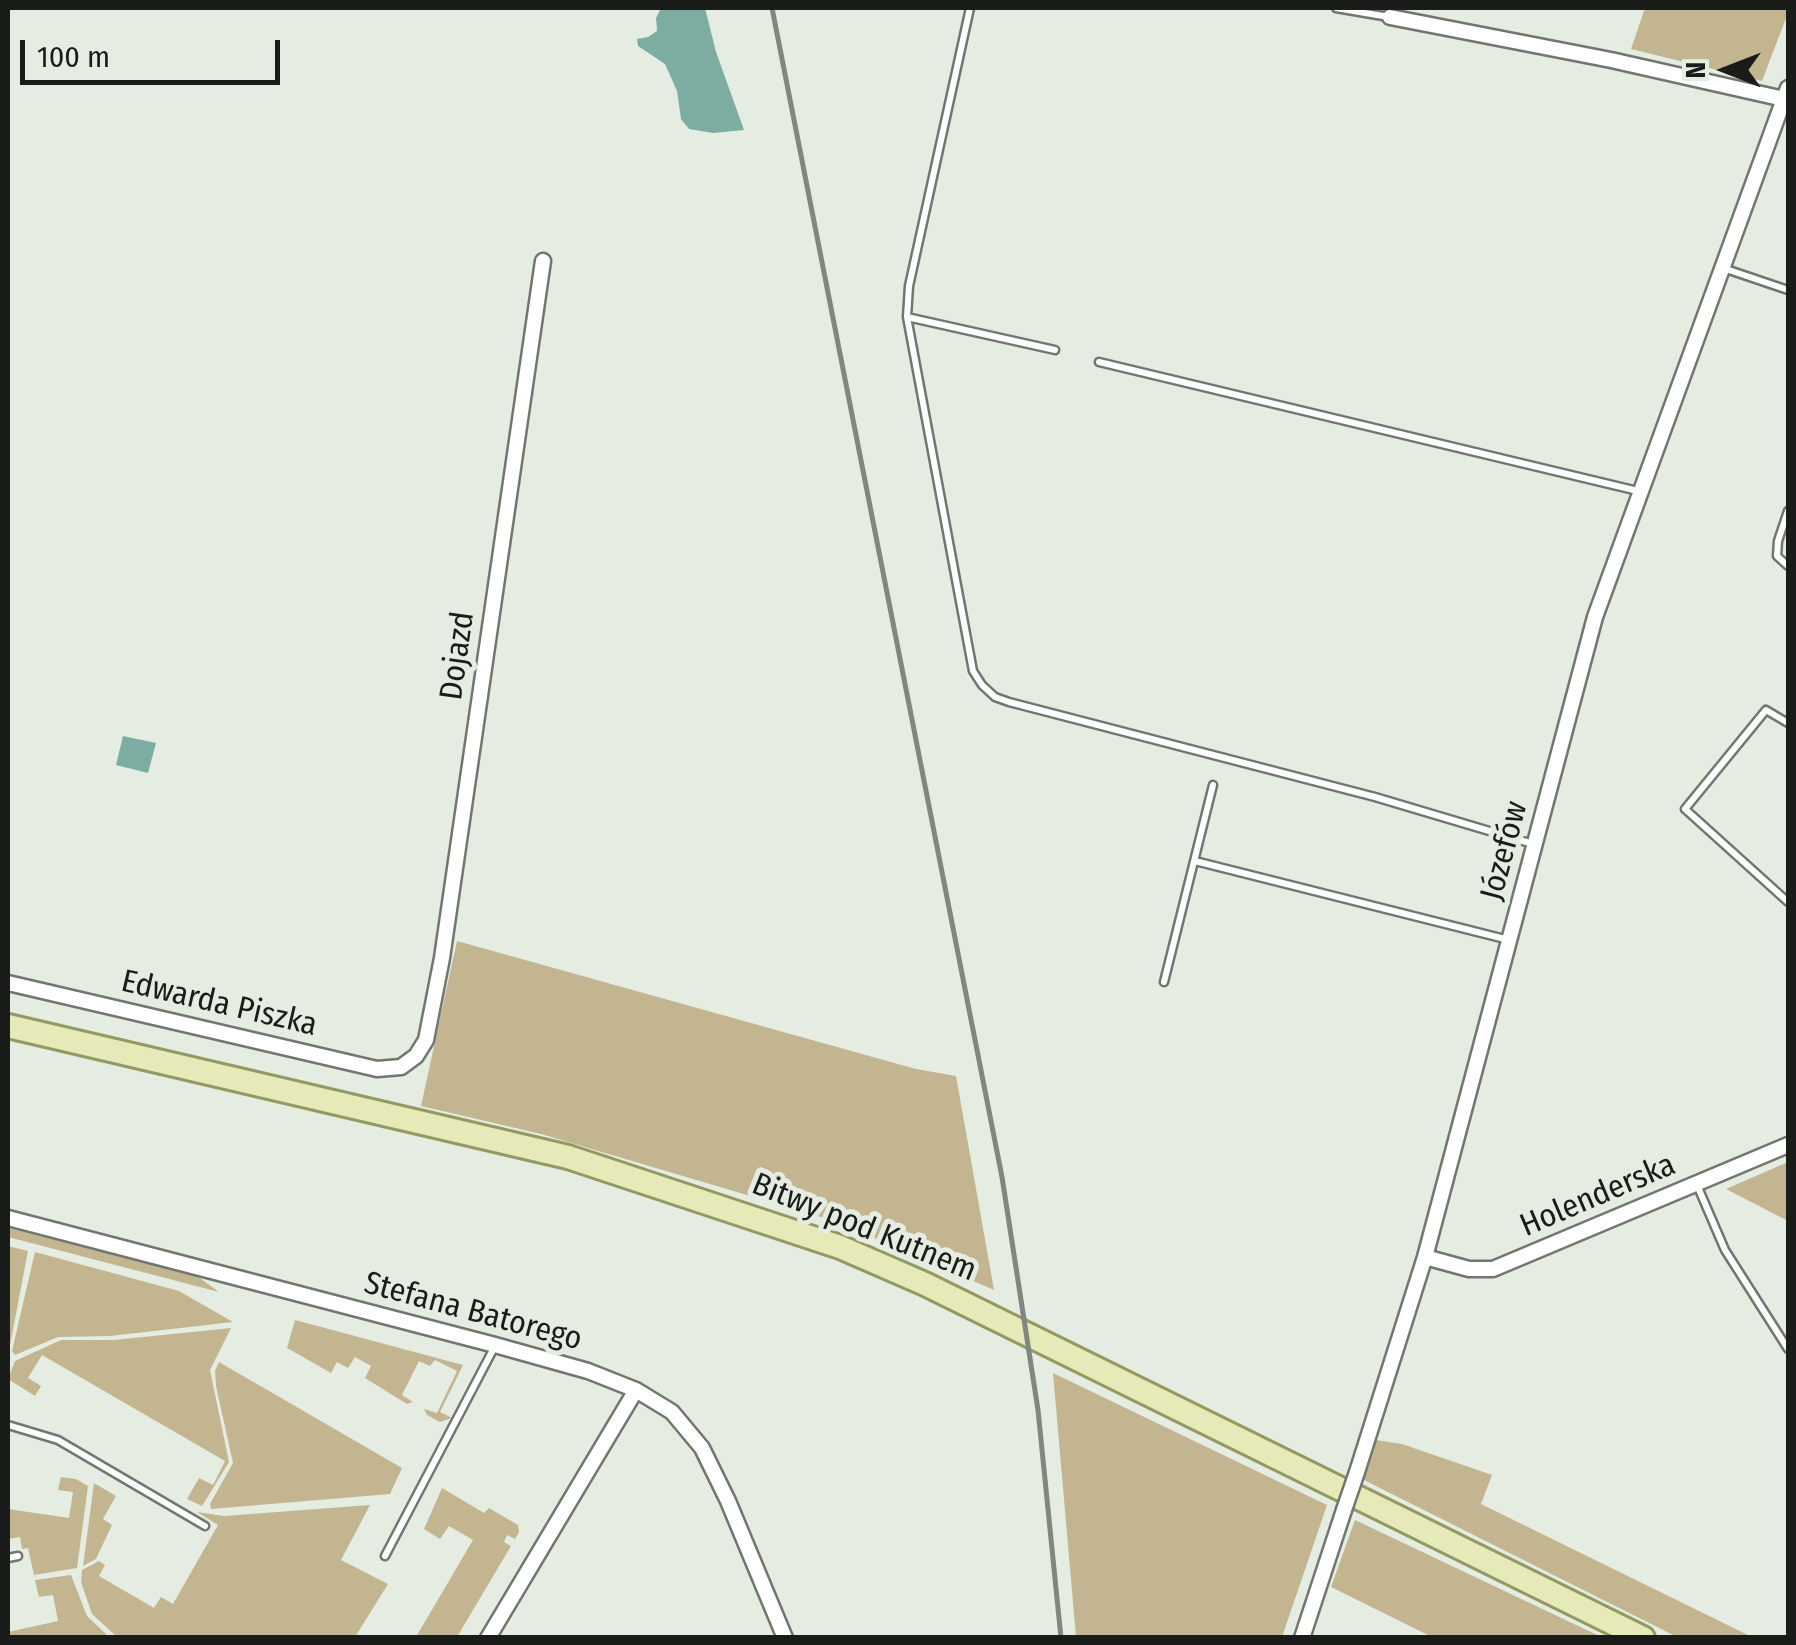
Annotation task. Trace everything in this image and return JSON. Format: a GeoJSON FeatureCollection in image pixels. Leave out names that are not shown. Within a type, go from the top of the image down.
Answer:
{"type":"FeatureCollection","features":[{"type":"Feature","properties":{"kind":"main road","name":"Bitwy pod Kutnem"},"geometry":{"type":"LineString","coordinates":[[8,1026],[568,1157],[840,1248],[925,1284],[1643,1638]]}},
{"type":"Feature","properties":{"kind":"street"},"geometry":{"type":"LineString","coordinates":[[1390,17],[1786,94]]}},
{"type":"Feature","properties":{"kind":"street","name":"Józefów"},"geometry":{"type":"LineString","coordinates":[[1302,1638],[1425,1257],[1595,616],[1786,94]]}},
{"type":"Feature","properties":{"kind":"street","name":"Dojazd"},"geometry":{"type":"LineString","coordinates":[[416,1056],[426,1040],[442,958],[543,261]]}},
{"type":"Feature","properties":{"kind":"street","name":"Edwarda Piszka"},"geometry":{"type":"LineString","coordinates":[[8,983],[377,1069],[401,1067],[416,1056]]}},
{"type":"Feature","properties":{"kind":"street","name":"Holenderska"},"geometry":{"type":"LineString","coordinates":[[1425,1257],[1469,1269],[1492,1269],[1788,1145]]}},
{"type":"Feature","properties":{"kind":"street","name":"Stefana Batorego"},"geometry":{"type":"LineString","coordinates":[[8,1218],[495,1344],[588,1370],[636,1390],[672,1412],[702,1448],[784,1638]]}},
{"type":"Feature","properties":{"kind":"street"},"geometry":{"type":"LineString","coordinates":[[488,1638],[636,1390]]}},
{"type":"Feature","properties":{"kind":"lane"},"geometry":{"type":"LineString","coordinates":[[970,8],[909,286],[908,317],[966,634],[974,671],[982,686],[1009,702],[1412,807],[1534,844]]}},
{"type":"Feature","properties":{"kind":"lane"},"geometry":{"type":"LineString","coordinates":[[1336,8],[1390,17]]}},
{"type":"Feature","properties":{"kind":"lane"},"geometry":{"type":"LineString","coordinates":[[1722,267],[1788,290]]}},
{"type":"Feature","properties":{"kind":"lane"},"geometry":{"type":"LineString","coordinates":[[908,317],[1055,350]]}},
{"type":"Feature","properties":{"kind":"lane"},"geometry":{"type":"LineString","coordinates":[[1100,362],[1628,492],[1639,491]]}},
{"type":"Feature","properties":{"kind":"lane"},"geometry":{"type":"LineString","coordinates":[[1788,510],[1777,556],[1788,566]]}},
{"type":"Feature","properties":{"kind":"lane"},"geometry":{"type":"LineString","coordinates":[[1788,722],[1766,710],[1685,809],[1788,902]]}},
{"type":"Feature","properties":{"kind":"lane"},"geometry":{"type":"LineString","coordinates":[[1164,982],[1213,785]]}},
{"type":"Feature","properties":{"kind":"lane"},"geometry":{"type":"LineString","coordinates":[[1195,861],[1510,940]]}},
{"type":"Feature","properties":{"kind":"lane"},"geometry":{"type":"LineString","coordinates":[[1696,1184],[1725,1250],[1788,1349]]}},
{"type":"Feature","properties":{"kind":"lane"},"geometry":{"type":"LineString","coordinates":[[386,1556],[495,1344]]}},
{"type":"Feature","properties":{"kind":"lane"},"geometry":{"type":"LineString","coordinates":[[8,1425],[58,1440],[205,1526]]}},
{"type":"Feature","properties":{"kind":"lane"},"geometry":{"type":"LineString","coordinates":[[8,1558],[18,1556]]}},
{"type":"Feature","properties":{"kind":"shaded area"},"geometry":{"type":"Polygon","coordinates":[[[1645,8],[1788,8],[1788,13],[1762,81],[1631,49],[1645,8]]]}},
{"type":"Feature","properties":{"kind":"shaded area"},"geometry":{"type":"Polygon","coordinates":[[[457,941],[916,1069],[956,1076],[994,1290],[838,1222],[541,1134],[421,1106],[457,941]]]}},
{"type":"Feature","properties":{"kind":"shaded area"},"geometry":{"type":"Polygon","coordinates":[[[1788,1162],[1788,1221],[1726,1189],[1788,1162]]]}},
{"type":"Feature","properties":{"kind":"shaded area"},"geometry":{"type":"Polygon","coordinates":[[[8,1228],[197,1276],[219,1292],[8,1237],[8,1228]]]}},
{"type":"Feature","properties":{"kind":"shaded area"},"geometry":{"type":"Polygon","coordinates":[[[8,1246],[28,1251],[8,1356],[8,1246]]]}},
{"type":"Feature","properties":{"kind":"shaded area"},"geometry":{"type":"Polygon","coordinates":[[[35,1252],[179,1291],[233,1322],[110,1336],[58,1337],[15,1355],[12,1351],[35,1252]]]}},
{"type":"Feature","properties":{"kind":"shaded area"},"geometry":{"type":"Polygon","coordinates":[[[295,1320],[463,1365],[440,1412],[452,1418],[440,1422],[424,1409],[437,1413],[457,1371],[435,1360],[430,1366],[419,1361],[402,1395],[413,1402],[407,1404],[365,1378],[371,1366],[355,1357],[348,1368],[337,1362],[331,1373],[287,1348],[295,1320]]]}},
{"type":"Feature","properties":{"kind":"shaded area"},"geometry":{"type":"Polygon","coordinates":[[[231,1328],[210,1370],[229,1462],[202,1506],[187,1499],[199,1478],[213,1485],[225,1461],[42,1355],[28,1378],[41,1386],[35,1396],[8,1379],[15,1361],[61,1340],[114,1340],[231,1328]]]}},
{"type":"Feature","properties":{"kind":"shaded area"},"geometry":{"type":"Polygon","coordinates":[[[219,1362],[402,1468],[390,1494],[211,1509],[210,1504],[233,1463],[216,1386],[219,1362]]]}},
{"type":"Feature","properties":{"kind":"shaded area"},"geometry":{"type":"Polygon","coordinates":[[[1053,1373],[1327,1505],[1282,1637],[1076,1637],[1053,1373]]]}},
{"type":"Feature","properties":{"kind":"shaded area"},"geometry":{"type":"Polygon","coordinates":[[[1376,1440],[1402,1444],[1492,1475],[1481,1504],[1752,1637],[1677,1637],[1364,1480],[1376,1440]]]}},
{"type":"Feature","properties":{"kind":"shaded area"},"geometry":{"type":"Polygon","coordinates":[[[61,1477],[88,1486],[77,1568],[34,1575],[28,1548],[22,1549],[20,1537],[8,1539],[8,1509],[69,1518],[73,1492],[58,1490],[61,1477]]]}},
{"type":"Feature","properties":{"kind":"shaded area"},"geometry":{"type":"Polygon","coordinates":[[[94,1483],[116,1496],[103,1519],[112,1525],[96,1559],[83,1566],[94,1483]]]}},
{"type":"Feature","properties":{"kind":"shaded area"},"geometry":{"type":"Polygon","coordinates":[[[442,1488],[484,1513],[489,1508],[518,1525],[519,1532],[515,1539],[507,1535],[504,1542],[511,1546],[457,1637],[416,1637],[473,1540],[449,1526],[440,1539],[424,1529],[442,1488]]]}},
{"type":"Feature","properties":{"kind":"shaded area"},"geometry":{"type":"Polygon","coordinates":[[[370,1505],[341,1560],[388,1584],[355,1637],[117,1637],[92,1614],[81,1582],[82,1570],[99,1561],[105,1565],[99,1576],[154,1608],[161,1597],[173,1604],[218,1525],[197,1512],[224,1516],[370,1505]]]}},
{"type":"Feature","properties":{"kind":"shaded area"},"geometry":{"type":"Polygon","coordinates":[[[1355,1520],[1603,1637],[1432,1637],[1331,1587],[1355,1520]]]}},
{"type":"Feature","properties":{"kind":"shaded area"},"geometry":{"type":"Polygon","coordinates":[[[71,1575],[87,1616],[109,1637],[8,1637],[8,1632],[58,1621],[53,1595],[39,1597],[35,1580],[71,1575]]]}},
{"type":"Feature","properties":{"kind":"water"},"geometry":{"type":"Polygon","coordinates":[[[661,8],[705,8],[744,130],[713,133],[689,129],[681,119],[677,91],[665,64],[638,46],[637,39],[657,31],[656,18],[661,8]]]}},
{"type":"Feature","properties":{"kind":"water"},"geometry":{"type":"Polygon","coordinates":[[[123,736],[156,743],[148,773],[116,765],[123,736]]]}},
{"type":"Feature","properties":{"kind":"railway"},"geometry":{"type":"LineString","coordinates":[[772,8],[1002,1177],[1038,1410],[1061,1638]]}}]}
